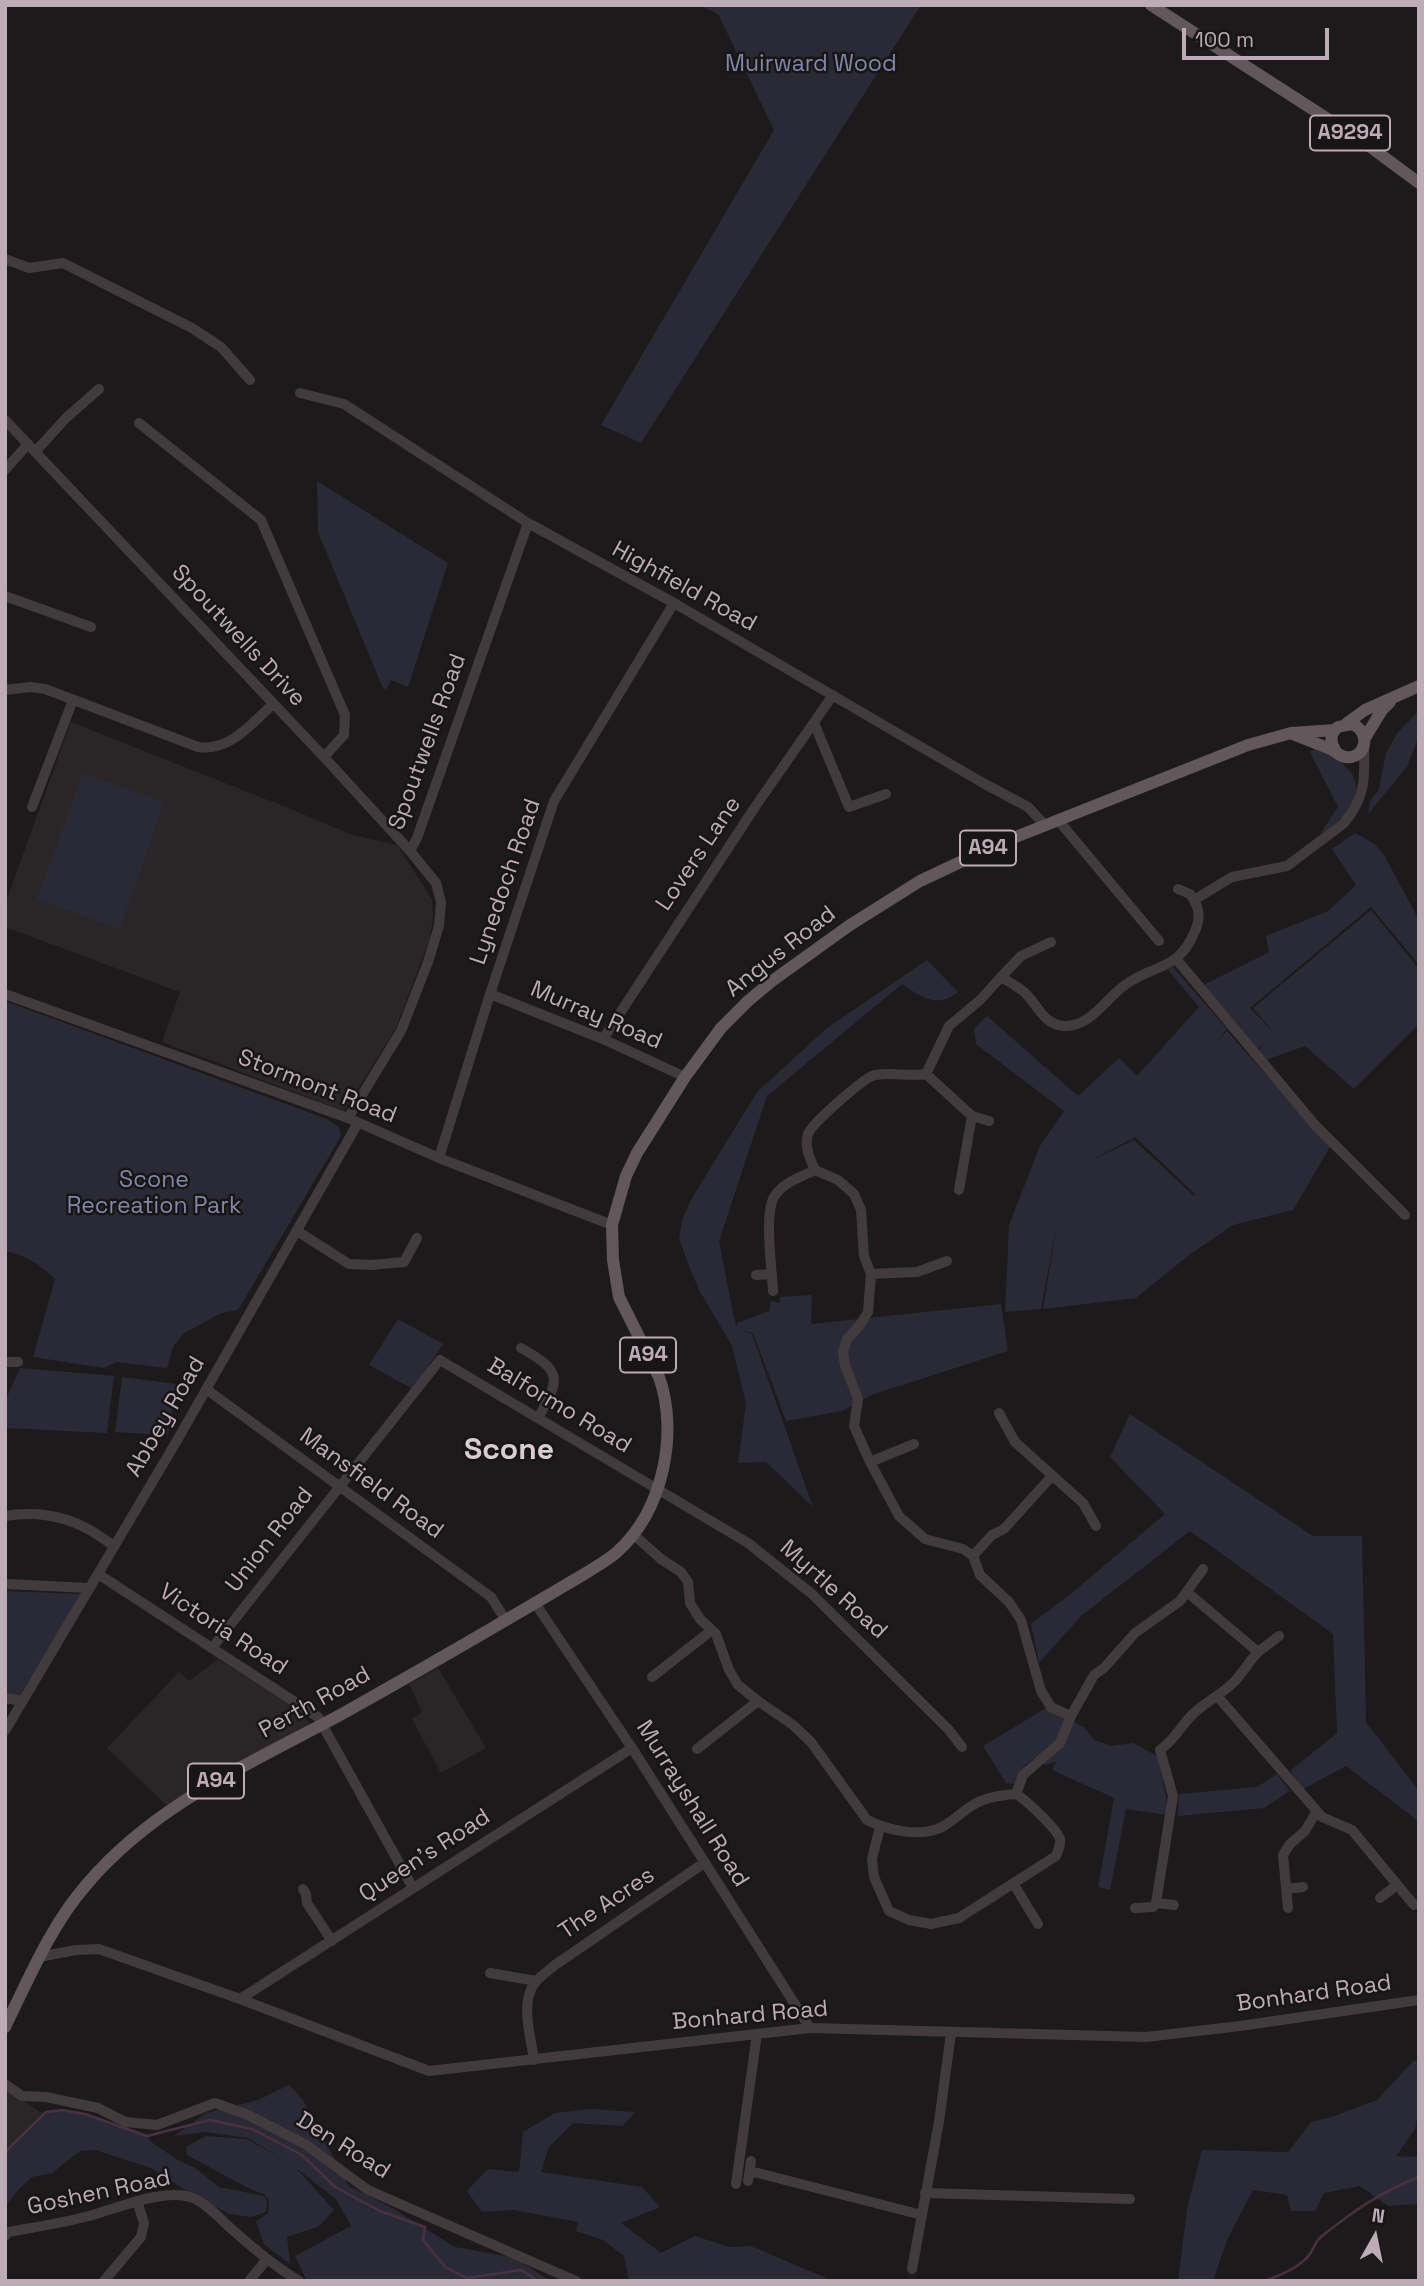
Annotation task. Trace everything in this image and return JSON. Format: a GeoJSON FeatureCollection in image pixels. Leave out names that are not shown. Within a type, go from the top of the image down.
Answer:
{"type":"FeatureCollection","features":[{"type":"Feature","properties":{"kind":"main road","name":"A9294"},"geometry":{"type":"LineString","coordinates":[[1151,5],[1365,143],[1419,183]]}},
{"type":"Feature","properties":{"kind":"main road","name":"A94"},"geometry":{"type":"LineString","coordinates":[[1341,727],[1365,710],[1419,686]]}},
{"type":"Feature","properties":{"kind":"main road","name":"A94"},"geometry":{"type":"LineString","coordinates":[[1340,754],[1359,753],[1382,710],[1398,695]]}},
{"type":"Feature","properties":{"kind":"main road"},"geometry":{"type":"LineString","coordinates":[[1340,754],[1331,740],[1341,727],[1356,726],[1364,742]]}},
{"type":"Feature","properties":{"kind":"main road","name":"Angus Road"},"geometry":{"type":"LineString","coordinates":[[657,1488],[667,1441],[666,1406],[659,1377],[619,1297],[612,1260],[612,1225],[626,1176],[637,1153],[685,1077],[721,1028],[772,981],[850,925],[946,867],[1248,745],[1291,733],[1341,727]]}},
{"type":"Feature","properties":{"kind":"main road"},"geometry":{"type":"LineString","coordinates":[[1291,733],[1340,754]]}},
{"type":"Feature","properties":{"kind":"main road","name":"Perth Road"},"geometry":{"type":"LineString","coordinates":[[5,2027],[53,1932],[86,1885],[122,1846],[144,1828],[223,1777],[322,1724],[608,1559],[633,1534],[651,1505],[657,1488]]}},
{"type":"Feature","properties":{"kind":"street"},"geometry":{"type":"LineString","coordinates":[[5,259],[29,268],[63,263],[192,328],[221,347],[250,380]]}},
{"type":"Feature","properties":{"kind":"street"},"geometry":{"type":"LineString","coordinates":[[5,470],[99,389]]}},
{"type":"Feature","properties":{"kind":"street","name":"Highfield Road"},"geometry":{"type":"LineString","coordinates":[[300,393],[344,404],[528,523],[674,603],[1028,807],[1045,825]]}},
{"type":"Feature","properties":{"kind":"street","name":"Spoutwells Drive"},"geometry":{"type":"LineString","coordinates":[[5,420],[410,851]]}},
{"type":"Feature","properties":{"kind":"street"},"geometry":{"type":"LineString","coordinates":[[139,423],[261,520],[345,715],[344,735],[324,757]]}},
{"type":"Feature","properties":{"kind":"street","name":"Spoutwells Road"},"geometry":{"type":"LineString","coordinates":[[353,1121],[401,1031],[439,926],[441,902],[436,883],[410,851],[417,838],[528,523]]}},
{"type":"Feature","properties":{"kind":"street"},"geometry":{"type":"LineString","coordinates":[[5,596],[91,627]]}},
{"type":"Feature","properties":{"kind":"street","name":"Lynedoch Road"},"geometry":{"type":"LineString","coordinates":[[439,1158],[554,802],[674,603]]}},
{"type":"Feature","properties":{"kind":"street"},"geometry":{"type":"LineString","coordinates":[[59,615],[64,604]]}},
{"type":"Feature","properties":{"kind":"street"},"geometry":{"type":"LineString","coordinates":[[5,690],[30,687],[45,689],[198,747],[210,749],[226,744],[273,704]]}},
{"type":"Feature","properties":{"kind":"street","name":"Lovers Lane"},"geometry":{"type":"LineString","coordinates":[[603,1039],[740,830],[833,695]]}},
{"type":"Feature","properties":{"kind":"street"},"geometry":{"type":"LineString","coordinates":[[32,807],[73,700]]}},
{"type":"Feature","properties":{"kind":"street"},"geometry":{"type":"LineString","coordinates":[[814,723],[849,807],[886,794]]}},
{"type":"Feature","properties":{"kind":"street"},"geometry":{"type":"LineString","coordinates":[[1194,900],[1231,877],[1275,869],[1294,862],[1343,824],[1359,802],[1363,782],[1364,742]]}},
{"type":"Feature","properties":{"kind":"street"},"geometry":{"type":"LineString","coordinates":[[1340,754],[1358,769],[1363,782]]}},
{"type":"Feature","properties":{"kind":"street"},"geometry":{"type":"LineString","coordinates":[[1058,820],[1158,941]]}},
{"type":"Feature","properties":{"kind":"street"},"geometry":{"type":"LineString","coordinates":[[1001,977],[1025,992],[1042,1015],[1051,1022],[1062,1026],[1078,1024],[1088,1019],[1122,986],[1134,978],[1177,960],[1186,949],[1198,925],[1198,908],[1190,894],[1178,889]]}},
{"type":"Feature","properties":{"kind":"street"},"geometry":{"type":"LineString","coordinates":[[926,1074],[949,1026],[980,1000],[1020,956],[1051,942]]}},
{"type":"Feature","properties":{"kind":"street"},"geometry":{"type":"LineString","coordinates":[[1177,960],[1315,1125],[1405,1215]]}},
{"type":"Feature","properties":{"kind":"street","name":"Stormont Road"},"geometry":{"type":"LineString","coordinates":[[5,994],[353,1121],[439,1158],[612,1225]]}},
{"type":"Feature","properties":{"kind":"street","name":"Murray Road"},"geometry":{"type":"LineString","coordinates":[[490,994],[603,1039],[685,1077]]}},
{"type":"Feature","properties":{"kind":"street"},"geometry":{"type":"LineString","coordinates":[[926,1074],[972,1116],[989,1121]]}},
{"type":"Feature","properties":{"kind":"street"},"geometry":{"type":"LineString","coordinates":[[926,1074],[875,1075],[861,1082],[821,1117],[808,1133],[808,1155],[815,1170],[838,1180],[854,1194],[860,1210],[864,1256],[871,1274],[868,1312],[847,1339],[843,1352],[845,1366],[858,1399],[854,1426],[899,1516],[925,1538],[962,1549],[973,1556],[980,1575],[1009,1602],[1021,1620],[1041,1691],[1051,1707],[1071,1716]]}},
{"type":"Feature","properties":{"kind":"street"},"geometry":{"type":"LineString","coordinates":[[959,1190],[972,1116]]}},
{"type":"Feature","properties":{"kind":"street","name":"Abbey Road"},"geometry":{"type":"LineString","coordinates":[[6,1726],[98,1574],[297,1231],[353,1121]]}},
{"type":"Feature","properties":{"kind":"street"},"geometry":{"type":"LineString","coordinates":[[773,1291],[770,1209],[775,1196],[787,1184],[815,1170]]}},
{"type":"Feature","properties":{"kind":"street"},"geometry":{"type":"LineString","coordinates":[[297,1231],[348,1264],[404,1262],[417,1238]]}},
{"type":"Feature","properties":{"kind":"street"},"geometry":{"type":"LineString","coordinates":[[871,1274],[917,1272],[947,1261]]}},
{"type":"Feature","properties":{"kind":"street"},"geometry":{"type":"LineString","coordinates":[[756,1275],[772,1274]]}},
{"type":"Feature","properties":{"kind":"street"},"geometry":{"type":"LineString","coordinates":[[521,1348],[548,1364],[554,1377],[551,1396],[538,1418]]}},
{"type":"Feature","properties":{"kind":"street","name":"Balformo Road"},"geometry":{"type":"LineString","coordinates":[[440,1360],[657,1488]]}},
{"type":"Feature","properties":{"kind":"street","name":"Union Road"},"geometry":{"type":"LineString","coordinates":[[212,1648],[440,1360]]}},
{"type":"Feature","properties":{"kind":"street"},"geometry":{"type":"LineString","coordinates":[[5,1362],[18,1362]]}},
{"type":"Feature","properties":{"kind":"street","name":"Mansfield Road"},"geometry":{"type":"LineString","coordinates":[[206,1389],[491,1597],[505,1619]]}},
{"type":"Feature","properties":{"kind":"street"},"geometry":{"type":"LineString","coordinates":[[999,1413],[1015,1442],[1083,1503],[1096,1525]]}},
{"type":"Feature","properties":{"kind":"street"},"geometry":{"type":"LineString","coordinates":[[870,1461],[914,1444]]}},
{"type":"Feature","properties":{"kind":"street"},"geometry":{"type":"LineString","coordinates":[[973,1556],[992,1535],[1004,1529],[1052,1476]]}},
{"type":"Feature","properties":{"kind":"street","name":"Myrtle Road"},"geometry":{"type":"LineString","coordinates":[[657,1488],[748,1543],[812,1594],[949,1730],[962,1748]]}},
{"type":"Feature","properties":{"kind":"street"},"geometry":{"type":"LineString","coordinates":[[5,1516],[38,1514],[57,1517],[86,1528],[114,1546]]}},
{"type":"Feature","properties":{"kind":"street"},"geometry":{"type":"LineString","coordinates":[[633,1534],[661,1559],[681,1572],[688,1583],[690,1604],[719,1641],[729,1670],[738,1685],[793,1725],[810,1742],[867,1820],[880,1827],[919,1832],[940,1828],[976,1802],[1016,1794],[1055,1829],[1060,1839],[1056,1856],[960,1918],[931,1924],[909,1920],[889,1911],[874,1877],[872,1859],[880,1827]]}},
{"type":"Feature","properties":{"kind":"street"},"geometry":{"type":"LineString","coordinates":[[1016,1794],[1023,1775],[1060,1743],[1071,1716],[1094,1675],[1104,1668],[1135,1633],[1168,1611],[1187,1592],[1203,1569]]}},
{"type":"Feature","properties":{"kind":"street","name":"Victoria Road"},"geometry":{"type":"LineString","coordinates":[[98,1574],[318,1717],[322,1724]]}},
{"type":"Feature","properties":{"kind":"street"},"geometry":{"type":"LineString","coordinates":[[5,1584],[89,1588]]}},
{"type":"Feature","properties":{"kind":"street"},"geometry":{"type":"LineString","coordinates":[[1187,1592],[1258,1652]]}},
{"type":"Feature","properties":{"kind":"street","name":"Murrayshall Road"},"geometry":{"type":"LineString","coordinates":[[535,1603],[632,1748],[810,2028]]}},
{"type":"Feature","properties":{"kind":"street"},"geometry":{"type":"LineString","coordinates":[[653,1677],[712,1630]]}},
{"type":"Feature","properties":{"kind":"street"},"geometry":{"type":"LineString","coordinates":[[1135,1908],[1153,1907],[1156,1903],[1173,1796],[1160,1750],[1172,1741],[1199,1709],[1236,1681],[1258,1652],[1279,1636]]}},
{"type":"Feature","properties":{"kind":"street"},"geometry":{"type":"LineString","coordinates":[[1218,1697],[1322,1817],[1352,1830],[1414,1905]]}},
{"type":"Feature","properties":{"kind":"street"},"geometry":{"type":"LineString","coordinates":[[5,1698],[22,1701]]}},
{"type":"Feature","properties":{"kind":"street"},"geometry":{"type":"LineString","coordinates":[[697,1749],[758,1701]]}},
{"type":"Feature","properties":{"kind":"street"},"geometry":{"type":"LineString","coordinates":[[322,1724],[413,1888]]}},
{"type":"Feature","properties":{"kind":"street","name":"Queen's Road"},"geometry":{"type":"LineString","coordinates":[[240,1999],[632,1748]]}},
{"type":"Feature","properties":{"kind":"street"},"geometry":{"type":"LineString","coordinates":[[1287,1908],[1283,1855],[1290,1844],[1306,1831],[1317,1811]]}},
{"type":"Feature","properties":{"kind":"street","name":"The Acres"},"geometry":{"type":"LineString","coordinates":[[536,1981],[555,1965],[704,1863]]}},
{"type":"Feature","properties":{"kind":"street"},"geometry":{"type":"LineString","coordinates":[[1013,1883],[1038,1924]]}},
{"type":"Feature","properties":{"kind":"street"},"geometry":{"type":"LineString","coordinates":[[1380,1898],[1398,1885]]}},
{"type":"Feature","properties":{"kind":"street"},"geometry":{"type":"LineString","coordinates":[[1286,1889],[1303,1887]]}},
{"type":"Feature","properties":{"kind":"street"},"geometry":{"type":"LineString","coordinates":[[303,1889],[307,1903],[332,1941]]}},
{"type":"Feature","properties":{"kind":"street"},"geometry":{"type":"LineString","coordinates":[[1156,1903],[1174,1905]]}},
{"type":"Feature","properties":{"kind":"street","name":"Bonhard Road"},"geometry":{"type":"LineString","coordinates":[[39,1957],[99,1949],[429,2071],[810,2028],[1146,2037],[1419,2000]]}},
{"type":"Feature","properties":{"kind":"street"},"geometry":{"type":"LineString","coordinates":[[490,1973],[536,1981],[530,1991],[528,2003],[534,2060]]}},
{"type":"Feature","properties":{"kind":"street"},"geometry":{"type":"LineString","coordinates":[[912,2269],[939,2122],[951,2033]]}},
{"type":"Feature","properties":{"kind":"street"},"geometry":{"type":"LineString","coordinates":[[736,2184],[757,2034]]}},
{"type":"Feature","properties":{"kind":"street","name":"Den Road"},"geometry":{"type":"LineString","coordinates":[[5,2084],[22,2096],[46,2097],[98,2108],[125,2122],[158,2125],[215,2103],[248,2115],[305,2144],[368,2190],[576,2281]]}},
{"type":"Feature","properties":{"kind":"street"},"geometry":{"type":"LineString","coordinates":[[750,2171],[922,2215]]}},
{"type":"Feature","properties":{"kind":"street"},"geometry":{"type":"LineString","coordinates":[[925,2193],[1130,2199]]}},
{"type":"Feature","properties":{"kind":"street","name":"Goshen Road"},"geometry":{"type":"LineString","coordinates":[[5,2235],[87,2217],[137,2202],[169,2196],[192,2198],[206,2206],[267,2259],[299,2281]]}},
{"type":"Feature","properties":{"kind":"street"},"geometry":{"type":"LineString","coordinates":[[104,2281],[141,2237],[144,2223],[137,2202]]}},
{"type":"Feature","properties":{"kind":"street"},"geometry":{"type":"LineString","coordinates":[[249,2281],[267,2259]]}},
{"type":"Feature","properties":{"kind":"shaded area"},"geometry":{"type":"Polygon","coordinates":[[[71,722],[352,835],[397,845],[432,899],[430,938],[396,1028],[344,1111],[162,1042],[180,992],[5,927],[5,904],[71,722]]]}},
{"type":"Feature","properties":{"kind":"shaded area"},"geometry":{"type":"Polygon","coordinates":[[[218,1659],[302,1712],[311,1726],[166,1805],[107,1748],[179,1672],[189,1681],[218,1659]]]}},
{"type":"Feature","properties":{"kind":"shaded area"},"geometry":{"type":"Polygon","coordinates":[[[438,1668],[486,1748],[441,1773],[412,1719],[422,1712],[409,1684],[438,1668]]]}},
{"type":"Feature","properties":{"kind":"shaded area"},"geometry":{"type":"Polygon","coordinates":[[[5,2088],[43,2114],[5,2156],[5,2088]]]}},
{"type":"Feature","properties":{"kind":"green space","name":"Muirward Wood"},"geometry":{"type":"Polygon","coordinates":[[[699,5],[921,5],[641,443],[601,425],[774,130],[718,14],[699,5]]]}},
{"type":"Feature","properties":{"kind":"green space"},"geometry":{"type":"Polygon","coordinates":[[[317,481],[448,563],[408,687],[391,680],[386,690],[382,686],[318,532],[317,481]]]}},
{"type":"Feature","properties":{"kind":"green space"},"geometry":{"type":"Polygon","coordinates":[[[1419,711],[1419,736],[1407,767],[1368,814],[1370,801],[1379,789],[1386,753],[1398,732],[1419,711]]]}},
{"type":"Feature","properties":{"kind":"green space"},"geometry":{"type":"Polygon","coordinates":[[[1314,749],[1344,765],[1354,777],[1356,787],[1351,806],[1345,814],[1320,834],[1338,807],[1310,752],[1314,749]]]}},
{"type":"Feature","properties":{"kind":"green space"},"geometry":{"type":"Polygon","coordinates":[[[83,773],[164,802],[120,929],[37,899],[83,773]]]}},
{"type":"Feature","properties":{"kind":"green space"},"geometry":{"type":"Polygon","coordinates":[[[1355,833],[1373,843],[1383,853],[1419,920],[1419,965],[1371,907],[1250,1008],[1275,1034],[1253,1008],[1371,910],[1419,969],[1419,1024],[1354,1089],[1305,1046],[1266,1060],[1257,1052],[1266,1042],[1256,1051],[1201,986],[1269,952],[1266,936],[1328,911],[1356,885],[1332,849],[1355,833]]]}},
{"type":"Feature","properties":{"kind":"green space"},"geometry":{"type":"Polygon","coordinates":[[[927,960],[958,992],[943,1000],[930,999],[902,984],[767,1096],[719,1241],[734,1318],[737,1327],[737,1323],[769,1311],[771,1301],[780,1303],[780,1297],[812,1295],[811,1324],[1001,1304],[1008,1351],[871,1395],[842,1411],[786,1421],[753,1333],[739,1330],[752,1334],[813,1507],[766,1462],[738,1463],[746,1403],[732,1346],[699,1290],[687,1261],[679,1238],[682,1220],[692,1198],[757,1092],[827,1028],[927,960]]]}},
{"type":"Feature","properties":{"kind":"green space"},"geometry":{"type":"Polygon","coordinates":[[[1173,967],[1227,1029],[1217,1041],[1227,1031],[1330,1147],[1293,1210],[1233,1225],[1189,1255],[1136,1298],[1043,1309],[1057,1224],[1041,1309],[1005,1312],[1009,1225],[1040,1146],[1064,1111],[976,1044],[974,1029],[987,1016],[1078,1096],[1119,1058],[1137,1076],[1199,1007],[1168,970],[1173,967]],[[1135,1137],[1088,1162],[1134,1140],[1194,1196],[1195,1194],[1135,1137]]]}},
{"type":"Feature","properties":{"kind":"green space","name":"Scone Recreation Park"},"geometry":{"type":"Polygon","coordinates":[[[5,1001],[327,1119],[339,1127],[341,1136],[238,1310],[221,1313],[183,1334],[173,1347],[167,1368],[116,1362],[104,1368],[33,1357],[55,1279],[32,1261],[5,1251],[5,1001]]]}},
{"type":"Feature","properties":{"kind":"green space"},"geometry":{"type":"Polygon","coordinates":[[[398,1319],[443,1344],[413,1389],[369,1365],[398,1319]]]}},
{"type":"Feature","properties":{"kind":"green space"},"geometry":{"type":"Polygon","coordinates":[[[20,1368],[114,1376],[107,1433],[5,1428],[5,1401],[20,1368]]]}},
{"type":"Feature","properties":{"kind":"green space"},"geometry":{"type":"Polygon","coordinates":[[[122,1377],[176,1384],[168,1435],[115,1432],[122,1377]]]}},
{"type":"Feature","properties":{"kind":"green space"},"geometry":{"type":"Polygon","coordinates":[[[1130,1414],[1313,1536],[1362,1536],[1366,1722],[1419,1791],[1419,1825],[1413,1817],[1346,1766],[1303,1789],[1290,1771],[1337,1733],[1333,1634],[1190,1531],[1081,1616],[1039,1663],[1031,1624],[1165,1514],[1110,1457],[1130,1414]]]}},
{"type":"Feature","properties":{"kind":"green space"},"geometry":{"type":"Polygon","coordinates":[[[5,1591],[83,1594],[20,1695],[5,1692],[5,1591]]]}},
{"type":"Feature","properties":{"kind":"green space"},"geometry":{"type":"Polygon","coordinates":[[[1046,1708],[1084,1727],[1094,1740],[1111,1746],[1133,1743],[1157,1756],[1166,1796],[1167,1815],[1126,1809],[1110,1890],[1098,1887],[1114,1798],[1052,1770],[1057,1761],[1046,1765],[1033,1759],[1023,1767],[1014,1784],[1006,1783],[983,1746],[1046,1708]]]}},
{"type":"Feature","properties":{"kind":"green space"},"geometry":{"type":"Polygon","coordinates":[[[1277,1774],[1290,1791],[1264,1808],[1178,1816],[1179,1794],[1257,1787],[1277,1774]]]}},
{"type":"Feature","properties":{"kind":"green space"},"geometry":{"type":"Polygon","coordinates":[[[1414,2060],[1419,2063],[1419,2109],[1415,2129],[1396,2156],[1419,2157],[1419,2204],[1388,2206],[1360,2186],[1324,2193],[1315,2211],[1291,2211],[1287,2195],[1253,2190],[1227,2240],[1213,2281],[1178,2281],[1187,2209],[1202,2150],[1288,2152],[1311,2122],[1377,2100],[1414,2060]]]}},
{"type":"Feature","properties":{"kind":"green space"},"geometry":{"type":"Polygon","coordinates":[[[289,2085],[303,2100],[349,2186],[392,2208],[455,2247],[516,2258],[544,2277],[555,2281],[306,2279],[295,2256],[351,2226],[336,2199],[296,2168],[334,2210],[318,2227],[287,2237],[290,2264],[264,2244],[256,2222],[268,2213],[269,2201],[264,2194],[187,2155],[186,2147],[206,2136],[247,2139],[284,2160],[248,2138],[205,2132],[174,2136],[206,2113],[258,2100],[289,2085]]]}},
{"type":"Feature","properties":{"kind":"green space"},"geometry":{"type":"Polygon","coordinates":[[[592,2109],[635,2112],[623,2126],[573,2123],[549,2147],[541,2172],[642,2187],[660,2207],[621,2223],[661,2253],[695,2236],[729,2247],[751,2246],[833,2281],[629,2281],[624,2256],[603,2240],[576,2231],[578,2222],[514,2210],[482,2212],[467,2191],[488,2169],[519,2172],[523,2132],[555,2113],[592,2109]]]}},
{"type":"Feature","properties":{"kind":"green space"},"geometry":{"type":"Polygon","coordinates":[[[62,2110],[85,2114],[147,2136],[150,2141],[195,2168],[219,2187],[264,2196],[267,2202],[266,2212],[251,2217],[229,2214],[151,2168],[96,2150],[80,2151],[52,2173],[32,2177],[5,2207],[5,2152],[46,2112],[62,2110]]]}},
{"type":"Feature","properties":{"kind":"waterway"},"geometry":{"type":"LineString","coordinates":[[5,2152],[46,2112],[62,2110],[85,2114],[147,2136],[210,2120],[252,2129],[302,2155],[335,2187],[380,2211],[425,2227],[423,2240],[445,2267],[467,2278],[521,2270],[538,2281]]}},
{"type":"Feature","properties":{"kind":"waterway"},"geometry":{"type":"LineString","coordinates":[[1264,2281],[1301,2263],[1320,2238],[1356,2210],[1380,2195],[1419,2177]]}},
{"type":"Feature","properties":{"kind":"district","name":"Scone"},"geometry":{"type":"Point","coordinates":[509,1451]}}]}
